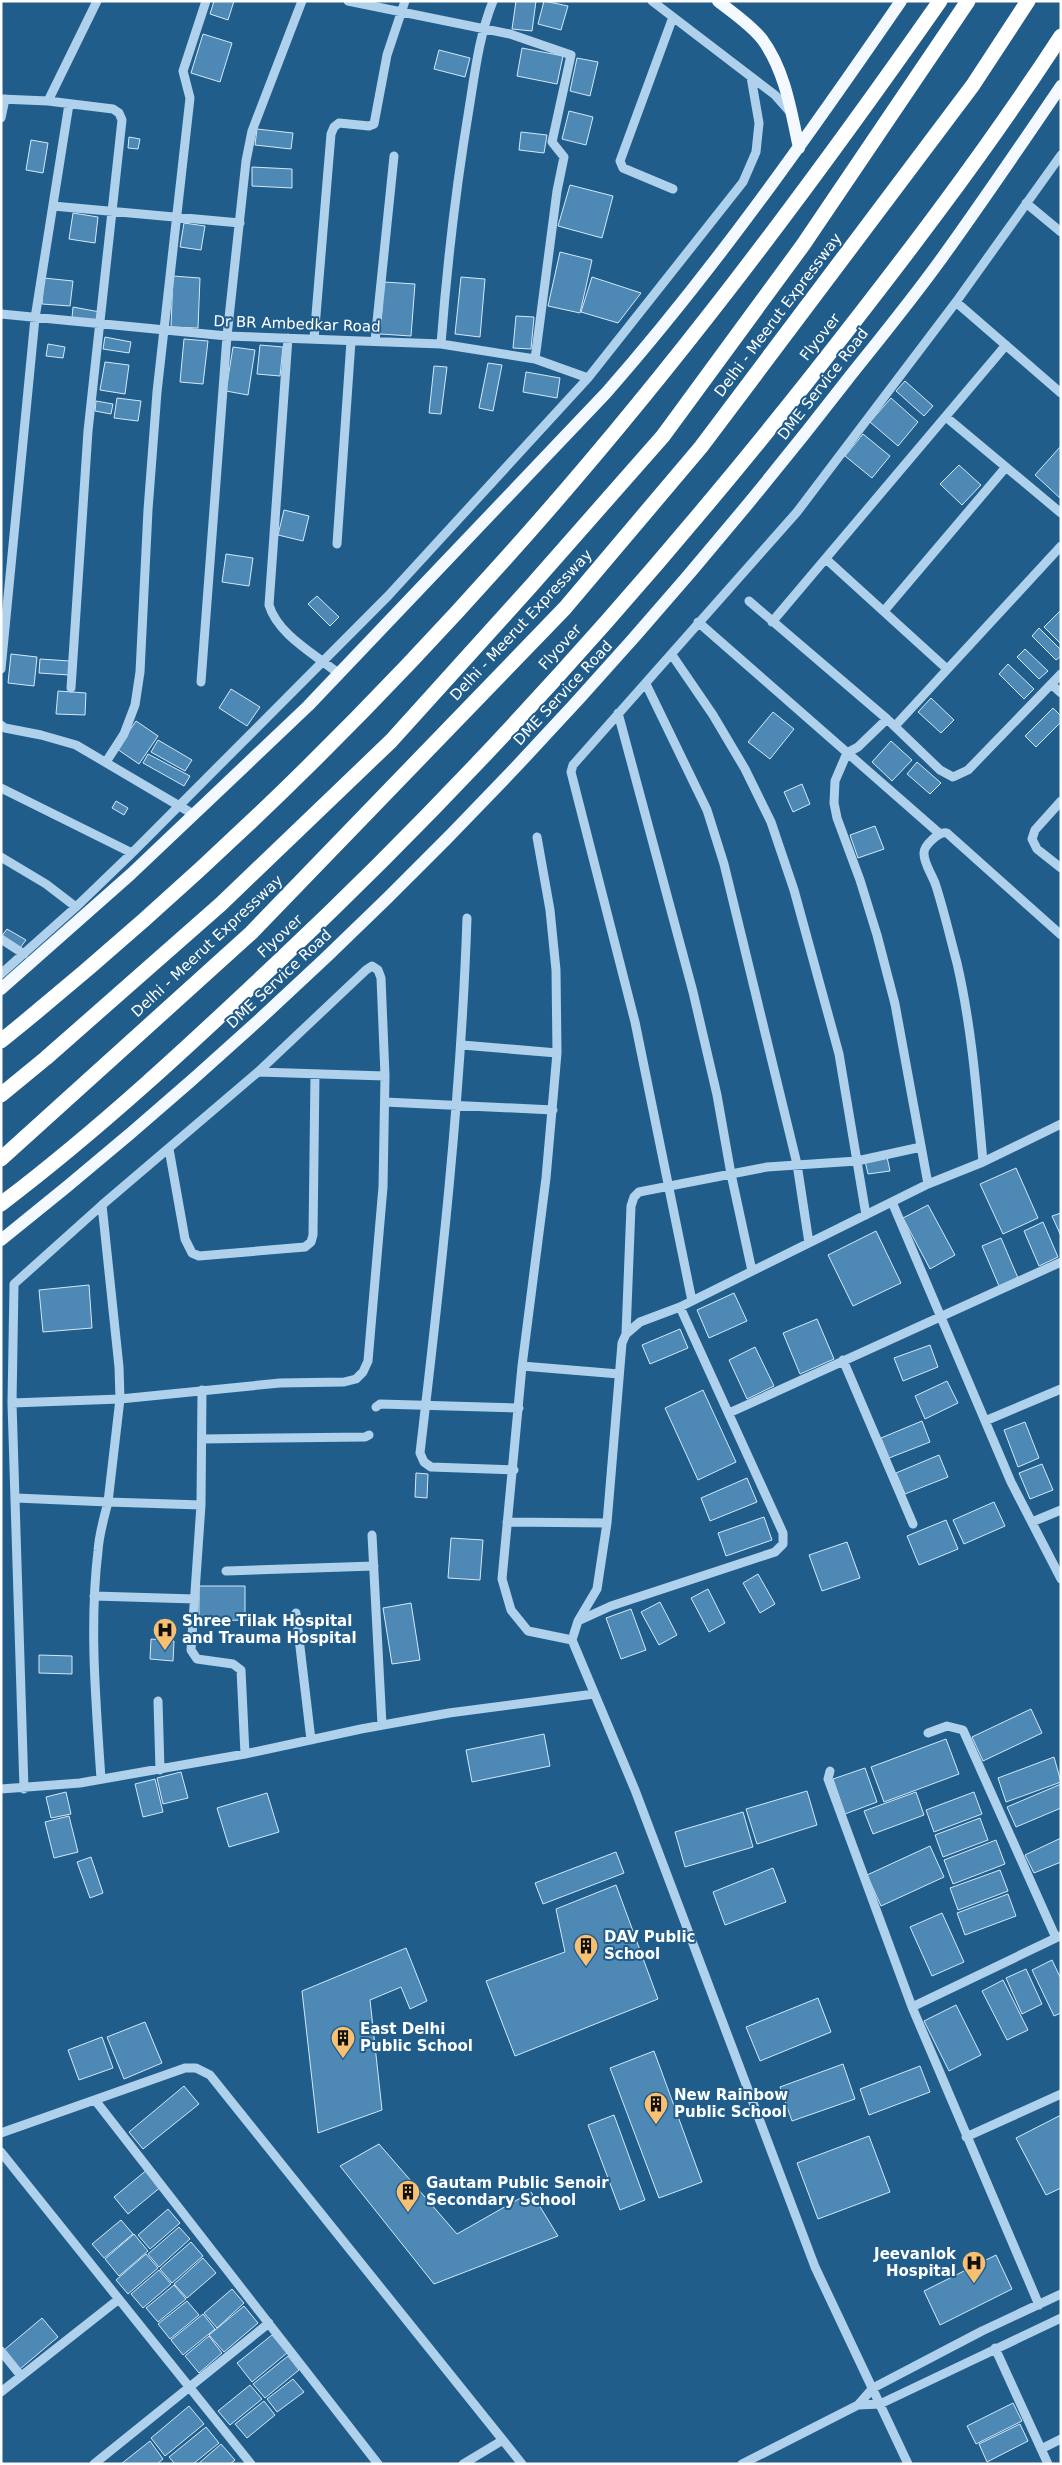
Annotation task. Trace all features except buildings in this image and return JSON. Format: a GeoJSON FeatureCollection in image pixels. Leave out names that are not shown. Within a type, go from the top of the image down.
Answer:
{"type":"FeatureCollection","features":[{"type":"Feature","properties":{"kind":"highway"},"geometry":{"type":"LineString","coordinates":[[1,1041],[60,994],[213,857],[344,730],[506,558],[614,432],[778,226],[837,148],[940,1]]}},
{"type":"Feature","properties":{"kind":"highway","name":"Delhi - Meerut Expressway"},"geometry":{"type":"LineString","coordinates":[[1,1095],[46,1058],[221,904],[384,748],[532,586],[663,436],[802,245],[968,1]]}},
{"type":"Feature","properties":{"kind":"highway","name":"Delhi - Meerut Expressway"},"geometry":{"type":"LineString","coordinates":[[1,1159],[251,933],[565,608],[701,447],[972,85],[1028,1]]}},
{"type":"Feature","properties":{"kind":"highway","name":"Flyover"},"geometry":{"type":"LineString","coordinates":[[1,1204],[36,1178],[197,1038],[374,871],[526,712],[653,569],[730,478],[880,288],[1016,105],[1061,36]]}},
{"type":"Feature","properties":{"kind":"main road"},"geometry":{"type":"LineString","coordinates":[[718,1],[761,38],[774,58],[792,114],[799,148]]}},
{"type":"Feature","properties":{"kind":"main road"},"geometry":{"type":"LineString","coordinates":[[1,988],[131,874],[308,706],[606,393],[738,232],[901,1]]}},
{"type":"Feature","properties":{"kind":"main road","name":"DME Service Road"},"geometry":{"type":"LineString","coordinates":[[1,1240],[88,1171],[302,983],[447,841],[629,646],[774,474],[938,264],[1061,86]]}},
{"type":"Feature","properties":{"kind":"street"},"geometry":{"type":"LineString","coordinates":[[48,101],[97,1]]}},
{"type":"Feature","properties":{"kind":"street"},"geometry":{"type":"LineString","coordinates":[[106,762],[124,734],[134,705],[140,672],[148,510],[157,392],[190,98],[183,71],[206,1]]}},
{"type":"Feature","properties":{"kind":"street"},"geometry":{"type":"LineString","coordinates":[[201,682],[227,336],[246,161],[252,131],[302,1]]}},
{"type":"Feature","properties":{"kind":"street"},"geometry":{"type":"LineString","coordinates":[[348,1],[510,34],[571,55],[552,142],[564,157],[557,191],[535,359]]}},
{"type":"Feature","properties":{"kind":"street"},"geometry":{"type":"LineString","coordinates":[[314,339],[331,134],[339,123],[369,126],[374,124],[387,55],[405,1]]}},
{"type":"Feature","properties":{"kind":"street"},"geometry":{"type":"LineString","coordinates":[[441,344],[447,254],[454,197],[482,28],[493,1]]}},
{"type":"Feature","properties":{"kind":"street"},"geometry":{"type":"LineString","coordinates":[[652,1],[775,95],[792,114]]}},
{"type":"Feature","properties":{"kind":"street"},"geometry":{"type":"LineString","coordinates":[[673,18],[620,161],[623,168],[673,189]]}},
{"type":"Feature","properties":{"kind":"street"},"geometry":{"type":"LineString","coordinates":[[1,974],[76,907],[132,853],[324,661],[388,596],[588,378],[743,182],[756,152],[759,123],[751,76]]}},
{"type":"Feature","properties":{"kind":"street"},"geometry":{"type":"LineString","coordinates":[[1,118],[3,99],[48,101],[113,110],[119,113],[122,120],[114,212],[88,431],[71,688]]}},
{"type":"Feature","properties":{"kind":"street"},"geometry":{"type":"LineString","coordinates":[[1,669],[35,318],[69,104]]}},
{"type":"Feature","properties":{"kind":"street"},"geometry":{"type":"LineString","coordinates":[[692,1301],[619,951],[571,772],[580,756],[798,512],[956,302],[1061,155]]}},
{"type":"Feature","properties":{"kind":"street"},"geometry":{"type":"LineString","coordinates":[[375,341],[394,156]]}},
{"type":"Feature","properties":{"kind":"street"},"geometry":{"type":"LineString","coordinates":[[1026,204],[1061,232]]}},
{"type":"Feature","properties":{"kind":"street"},"geometry":{"type":"LineString","coordinates":[[53,206],[240,223]]}},
{"type":"Feature","properties":{"kind":"street"},"geometry":{"type":"LineString","coordinates":[[956,302],[1061,393]]}},
{"type":"Feature","properties":{"kind":"street","name":"Dr BR Ambedkar Road"},"geometry":{"type":"LineString","coordinates":[[1,314],[227,336],[441,344],[535,359],[588,378]]}},
{"type":"Feature","properties":{"kind":"street"},"geometry":{"type":"LineString","coordinates":[[288,338],[269,605],[280,627],[339,674]]}},
{"type":"Feature","properties":{"kind":"street"},"geometry":{"type":"LineString","coordinates":[[337,544],[351,341]]}},
{"type":"Feature","properties":{"kind":"street"},"geometry":{"type":"LineString","coordinates":[[772,622],[1006,345]]}},
{"type":"Feature","properties":{"kind":"street"},"geometry":{"type":"LineString","coordinates":[[946,417],[1061,513]]}},
{"type":"Feature","properties":{"kind":"street"},"geometry":{"type":"LineString","coordinates":[[884,611],[1006,467]]}},
{"type":"Feature","properties":{"kind":"street"},"geometry":{"type":"LineString","coordinates":[[895,726],[1061,546]]}},
{"type":"Feature","properties":{"kind":"street"},"geometry":{"type":"LineString","coordinates":[[826,558],[947,669]]}},
{"type":"Feature","properties":{"kind":"street"},"geometry":{"type":"LineString","coordinates":[[749,600],[772,622],[895,726],[948,776],[958,776],[968,770],[1061,674]]}},
{"type":"Feature","properties":{"kind":"street"},"geometry":{"type":"LineString","coordinates":[[698,622],[940,834]]}},
{"type":"Feature","properties":{"kind":"street"},"geometry":{"type":"LineString","coordinates":[[672,655],[713,715],[745,769],[771,822],[794,890],[827,1006],[848,1103],[866,1215]]}},
{"type":"Feature","properties":{"kind":"street"},"geometry":{"type":"LineString","coordinates":[[646,684],[683,757],[710,819],[736,907],[797,1164],[809,1243]]}},
{"type":"Feature","properties":{"kind":"street"},"geometry":{"type":"LineString","coordinates":[[1051,684],[1061,693]]}},
{"type":"Feature","properties":{"kind":"street"},"geometry":{"type":"LineString","coordinates":[[618,713],[693,992],[717,1095],[731,1174],[752,1271]]}},
{"type":"Feature","properties":{"kind":"street"},"geometry":{"type":"LineString","coordinates":[[887,719],[858,747],[847,753],[835,781],[836,811],[863,889],[890,986],[928,1184]]}},
{"type":"Feature","properties":{"kind":"street"},"geometry":{"type":"LineString","coordinates":[[1,725],[5,728],[41,735],[76,745],[193,814]]}},
{"type":"Feature","properties":{"kind":"street"},"geometry":{"type":"LineString","coordinates":[[1,788],[132,853]]}},
{"type":"Feature","properties":{"kind":"street"},"geometry":{"type":"LineString","coordinates":[[1061,801],[1035,830],[1032,839],[1037,849],[1061,868]]}},
{"type":"Feature","properties":{"kind":"street"},"geometry":{"type":"LineString","coordinates":[[983,1162],[975,1068],[963,988],[943,912],[924,856],[928,845],[940,834],[947,833],[1061,935]]}},
{"type":"Feature","properties":{"kind":"street"},"geometry":{"type":"LineString","coordinates":[[537,837],[550,910],[556,970],[557,1053],[553,1110],[522,1366],[514,1470],[502,1579],[511,1610],[528,1631],[572,1640]]}},
{"type":"Feature","properties":{"kind":"street"},"geometry":{"type":"LineString","coordinates":[[1,857],[46,884],[76,907]]}},
{"type":"Feature","properties":{"kind":"street"},"geometry":{"type":"LineString","coordinates":[[467,918],[462,1045],[448,1207],[420,1453],[424,1462],[432,1467],[514,1470]]}},
{"type":"Feature","properties":{"kind":"street"},"geometry":{"type":"LineString","coordinates":[[1,939],[24,954]]}},
{"type":"Feature","properties":{"kind":"street"},"geometry":{"type":"LineString","coordinates":[[12,1403],[120,1399],[280,1384],[344,1382],[356,1378],[363,1372],[368,1361],[383,1187],[385,1076],[381,978],[378,970],[372,966],[258,1072],[102,1205],[14,1284],[12,1403],[24,1789]]}},
{"type":"Feature","properties":{"kind":"street"},"geometry":{"type":"LineString","coordinates":[[462,1045],[557,1053]]}},
{"type":"Feature","properties":{"kind":"street"},"geometry":{"type":"LineString","coordinates":[[258,1072],[385,1076]]}},
{"type":"Feature","properties":{"kind":"street"},"geometry":{"type":"LineString","coordinates":[[170,1148],[185,1239],[192,1253],[199,1256],[305,1248],[311,1242],[313,1235],[315,1074]]}},
{"type":"Feature","properties":{"kind":"street"},"geometry":{"type":"LineString","coordinates":[[385,1102],[553,1110]]}},
{"type":"Feature","properties":{"kind":"street"},"geometry":{"type":"LineString","coordinates":[[626,1334],[640,1322],[680,1307],[928,1184],[983,1162],[1061,1124]]}},
{"type":"Feature","properties":{"kind":"street"},"geometry":{"type":"LineString","coordinates":[[908,2464],[816,2267],[635,1790],[572,1640],[578,1621],[597,1589],[607,1523],[622,1343],[626,1334],[634,1197],[639,1192],[767,1167],[857,1161],[921,1147]]}},
{"type":"Feature","properties":{"kind":"street"},"geometry":{"type":"LineString","coordinates":[[892,1202],[1011,1482],[1061,1579]]}},
{"type":"Feature","properties":{"kind":"street"},"geometry":{"type":"LineString","coordinates":[[102,1205],[119,1367],[120,1399],[108,1502],[98,1548],[94,1596],[94,1664],[102,1779]]}},
{"type":"Feature","properties":{"kind":"street"},"geometry":{"type":"LineString","coordinates":[[729,1413],[1061,1262]]}},
{"type":"Feature","properties":{"kind":"street"},"geometry":{"type":"LineString","coordinates":[[578,1621],[612,1606],[775,1552],[783,1544],[783,1533],[680,1307]]}},
{"type":"Feature","properties":{"kind":"street"},"geometry":{"type":"LineString","coordinates":[[843,1360],[913,1524]]}},
{"type":"Feature","properties":{"kind":"street"},"geometry":{"type":"LineString","coordinates":[[522,1366],[619,1374]]}},
{"type":"Feature","properties":{"kind":"street"},"geometry":{"type":"LineString","coordinates":[[985,1421],[1061,1389]]}},
{"type":"Feature","properties":{"kind":"street"},"geometry":{"type":"LineString","coordinates":[[202,1390],[204,1438],[193,1655],[203,1661],[234,1664],[241,1670],[245,1754]]}},
{"type":"Feature","properties":{"kind":"street"},"geometry":{"type":"LineString","coordinates":[[376,1407],[380,1404],[519,1408]]}},
{"type":"Feature","properties":{"kind":"street"},"geometry":{"type":"LineString","coordinates":[[204,1438],[365,1437],[370,1435]]}},
{"type":"Feature","properties":{"kind":"street"},"geometry":{"type":"LineString","coordinates":[[16,1498],[201,1505]]}},
{"type":"Feature","properties":{"kind":"street"},"geometry":{"type":"LineString","coordinates":[[1032,1522],[1061,1510]]}},
{"type":"Feature","properties":{"kind":"street"},"geometry":{"type":"LineString","coordinates":[[507,1522],[607,1523]]}},
{"type":"Feature","properties":{"kind":"street"},"geometry":{"type":"LineString","coordinates":[[372,1535],[382,1725]]}},
{"type":"Feature","properties":{"kind":"street"},"geometry":{"type":"LineString","coordinates":[[226,1571],[374,1566]]}},
{"type":"Feature","properties":{"kind":"street"},"geometry":{"type":"LineString","coordinates":[[94,1596],[195,1599]]}},
{"type":"Feature","properties":{"kind":"street"},"geometry":{"type":"LineString","coordinates":[[296,1613],[311,1740]]}},
{"type":"Feature","properties":{"kind":"street"},"geometry":{"type":"LineString","coordinates":[[1,1789],[24,1789],[160,1770],[449,1713],[594,1694]]}},
{"type":"Feature","properties":{"kind":"street"},"geometry":{"type":"LineString","coordinates":[[158,1700],[160,1770]]}},
{"type":"Feature","properties":{"kind":"street"},"geometry":{"type":"LineString","coordinates":[[912,2007],[1058,1936],[963,1730],[947,1726],[928,1733]]}},
{"type":"Feature","properties":{"kind":"street"},"geometry":{"type":"LineString","coordinates":[[830,1771],[828,1778],[912,2007],[1039,2305]]}},
{"type":"Feature","properties":{"kind":"street"},"geometry":{"type":"LineString","coordinates":[[1,2133],[185,2068],[196,2068],[210,2075],[522,2464]]}},
{"type":"Feature","properties":{"kind":"street"},"geometry":{"type":"LineString","coordinates":[[966,2137],[1061,2094]]}},
{"type":"Feature","properties":{"kind":"street"},"geometry":{"type":"LineString","coordinates":[[95,2100],[378,2464]]}},
{"type":"Feature","properties":{"kind":"street"},"geometry":{"type":"LineString","coordinates":[[1,2152],[251,2464]]}},
{"type":"Feature","properties":{"kind":"street"},"geometry":{"type":"LineString","coordinates":[[742,2464],[858,2405],[873,2388],[982,2331],[1061,2294]]}},
{"type":"Feature","properties":{"kind":"street"},"geometry":{"type":"LineString","coordinates":[[1,2392],[119,2299]]}},
{"type":"Feature","properties":{"kind":"street"},"geometry":{"type":"LineString","coordinates":[[858,2405],[880,2404],[1061,2318]]}},
{"type":"Feature","properties":{"kind":"street"},"geometry":{"type":"LineString","coordinates":[[94,2464],[268,2323]]}},
{"type":"Feature","properties":{"kind":"street"},"geometry":{"type":"LineString","coordinates":[[995,2348],[1048,2464]]}},
{"type":"Feature","properties":{"kind":"street"},"geometry":{"type":"LineString","coordinates":[[1,2351],[21,2376]]}},
{"type":"Feature","properties":{"kind":"street"},"geometry":{"type":"LineString","coordinates":[[1041,2449],[1061,2439]]}},
{"type":"Feature","properties":{"kind":"street"},"geometry":{"type":"LineString","coordinates":[[463,2464],[503,2440]]}},
{"type":"Feature","properties":{"kind":"place","name":"Shree Tilak Hospital and Trauma Hospital"},"geometry":{"type":"Point","coordinates":[165,1651]}},
{"type":"Feature","properties":{"kind":"place","name":"DAV Public School"},"geometry":{"type":"Point","coordinates":[586,1967]}},
{"type":"Feature","properties":{"kind":"place","name":"East Delhi Public School"},"geometry":{"type":"Point","coordinates":[343,2059]}},
{"type":"Feature","properties":{"kind":"place","name":"New Rainbow Public School"},"geometry":{"type":"Point","coordinates":[656,2125]}},
{"type":"Feature","properties":{"kind":"place","name":"Gautam Public Senoir Secondary School"},"geometry":{"type":"Point","coordinates":[408,2213]}},
{"type":"Feature","properties":{"kind":"place","name":"Jeevanlok Hospital"},"geometry":{"type":"Point","coordinates":[974,2284]}}]}
